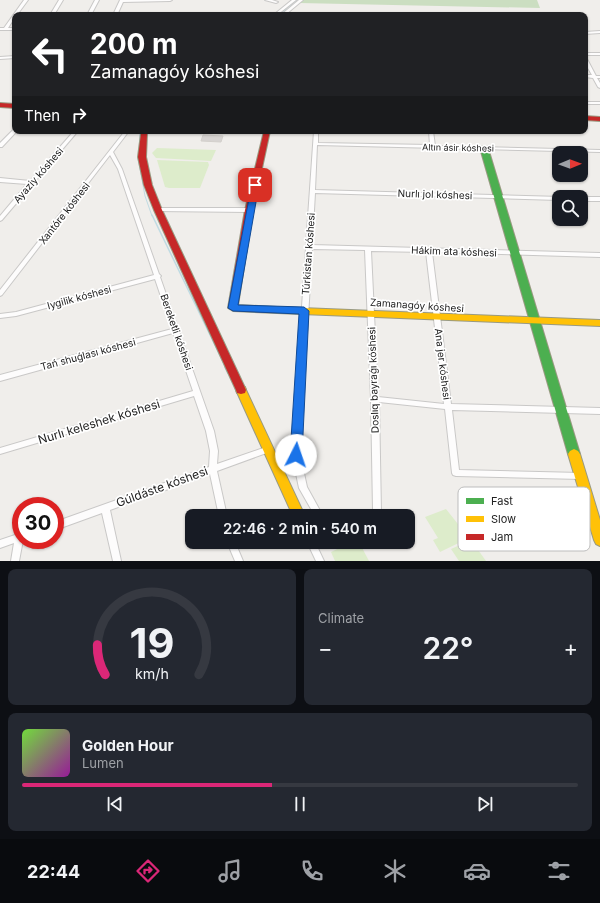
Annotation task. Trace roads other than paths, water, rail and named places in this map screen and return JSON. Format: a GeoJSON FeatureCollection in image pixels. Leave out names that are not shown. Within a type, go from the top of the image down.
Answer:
{"type":"FeatureCollection","features":[{"type":"Feature","properties":{"kind":"street"},"geometry":{"type":"LineString","coordinates":[[17,12],[26,0]]}},
{"type":"Feature","properties":{"kind":"street"},"geometry":{"type":"LineString","coordinates":[[54,12],[61,0]]}},
{"type":"Feature","properties":{"kind":"street"},"geometry":{"type":"LineString","coordinates":[[91,12],[97,0]]}},
{"type":"Feature","properties":{"kind":"street"},"geometry":{"type":"LineString","coordinates":[[117,12],[122,0],[170,0]]}},
{"type":"Feature","properties":{"kind":"street"},"geometry":{"type":"LineString","coordinates":[[267,0],[276,2]]}},
{"type":"Feature","properties":{"kind":"street"},"geometry":{"type":"LineString","coordinates":[[279,12],[294,0]]}},
{"type":"Feature","properties":{"kind":"street"},"geometry":{"type":"LineString","coordinates":[[287,12],[301,0]]}},
{"type":"Feature","properties":{"kind":"street"},"geometry":{"type":"LineString","coordinates":[[5,29],[12,19]]}},
{"type":"Feature","properties":{"kind":"street"},"geometry":{"type":"LineString","coordinates":[[0,29],[12,29]]}},
{"type":"Feature","properties":{"kind":"street"},"geometry":{"type":"LineString","coordinates":[[588,32],[600,32]]}},
{"type":"Feature","properties":{"kind":"street"},"geometry":{"type":"LineString","coordinates":[[588,54],[600,54]]}},
{"type":"Feature","properties":{"kind":"street"},"geometry":{"type":"LineString","coordinates":[[0,58],[12,57]]}},
{"type":"Feature","properties":{"kind":"street"},"geometry":{"type":"LineString","coordinates":[[588,65],[600,87]]}},
{"type":"Feature","properties":{"kind":"street"},"geometry":{"type":"LineString","coordinates":[[588,76],[600,77]]}},
{"type":"Feature","properties":{"kind":"street"},"geometry":{"type":"LineString","coordinates":[[588,103],[600,104]]}},
{"type":"Feature","properties":{"kind":"street"},"geometry":{"type":"LineString","coordinates":[[0,106],[12,106]]}},
{"type":"Feature","properties":{"kind":"street"},"geometry":{"type":"LineString","coordinates":[[588,118],[600,119]]}},
{"type":"Feature","properties":{"kind":"street"},"geometry":{"type":"LineString","coordinates":[[0,146],[12,134]]}},
{"type":"Feature","properties":{"kind":"street","name":"Ayaziy kóshesi"},"geometry":{"type":"LineString","coordinates":[[0,219],[73,134]]}},
{"type":"Feature","properties":{"kind":"street","name":"Xantóre kóshesi"},"geometry":{"type":"LineString","coordinates":[[0,294],[125,134]]}},
{"type":"Feature","properties":{"kind":"street"},"geometry":{"type":"LineString","coordinates":[[144,134],[142,157],[148,185],[158,210],[297,509]]}},
{"type":"Feature","properties":{"kind":"street"},"geometry":{"type":"LineString","coordinates":[[158,210],[249,210],[266,134]]}},
{"type":"Feature","properties":{"kind":"street","name":"Túrkistan kóshesi"},"geometry":{"type":"LineString","coordinates":[[315,509],[303,488],[296,455],[316,134]]}},
{"type":"Feature","properties":{"kind":"street"},"geometry":{"type":"LineString","coordinates":[[431,134],[433,147]]}},
{"type":"Feature","properties":{"kind":"street","name":"Altın ásir kóshesi"},"geometry":{"type":"LineString","coordinates":[[315,144],[600,151]]}},
{"type":"Feature","properties":{"kind":"street"},"geometry":{"type":"LineString","coordinates":[[484,148],[560,409],[585,487]]}},
{"type":"Feature","properties":{"kind":"street","name":"Bereketli kóshesi"},"geometry":{"type":"LineString","coordinates":[[111,152],[120,169],[158,276],[210,431],[214,451],[213,468],[222,509]]}},
{"type":"Feature","properties":{"kind":"street"},"geometry":{"type":"LineString","coordinates":[[0,180],[31,183]]}},
{"type":"Feature","properties":{"kind":"street","name":"Nurlı jol kóshesi"},"geometry":{"type":"LineString","coordinates":[[312,191],[552,198]]}},
{"type":"Feature","properties":{"kind":"street"},"geometry":{"type":"LineString","coordinates":[[588,199],[600,199]]}},
{"type":"Feature","properties":{"kind":"street","name":"Zamanagóy kóshesi"},"geometry":{"type":"LineString","coordinates":[[249,210],[233,308],[371,313],[438,318],[535,322],[600,323]]}},
{"type":"Feature","properties":{"kind":"street","name":"Hákim ata kóshesi"},"geometry":{"type":"LineString","coordinates":[[308,247],[600,255]]}},
{"type":"Feature","properties":{"kind":"street","name":"Doslıq bayraǵı kóshesi"},"geometry":{"type":"LineString","coordinates":[[368,248],[375,399],[373,509]]}},
{"type":"Feature","properties":{"kind":"street","name":"Ana jer kóshesi"},"geometry":{"type":"LineString","coordinates":[[429,250],[456,473],[581,476]]}},
{"type":"Feature","properties":{"kind":"street","name":"Iygilik kóshesi"},"geometry":{"type":"LineString","coordinates":[[0,316],[16,314],[158,276]]}},
{"type":"Feature","properties":{"kind":"street","name":"Tań shuǵlası kóshesi"},"geometry":{"type":"LineString","coordinates":[[0,378],[176,330]]}},
{"type":"Feature","properties":{"kind":"street","name":"Nurlı keleshek kóshesi"},"geometry":{"type":"LineString","coordinates":[[0,451],[197,392]]}},
{"type":"Feature","properties":{"kind":"street","name":"Ana jer kóshesi"},"geometry":{"type":"LineString","coordinates":[[375,399],[449,407],[600,410]]}},
{"type":"Feature","properties":{"kind":"street","name":"Gúldáste kóshesi"},"geometry":{"type":"LineString","coordinates":[[64,523],[269,449]]}},
{"type":"Feature","properties":{"kind":"street"},"geometry":{"type":"LineString","coordinates":[[275,463],[296,455]]}},
{"type":"Feature","properties":{"kind":"street"},"geometry":{"type":"LineString","coordinates":[[590,501],[597,520],[600,540]]}},
{"type":"Feature","properties":{"kind":"street"},"geometry":{"type":"LineString","coordinates":[[105,508],[117,561]]}},
{"type":"Feature","properties":{"kind":"street"},"geometry":{"type":"LineString","coordinates":[[0,544],[12,540]]}},
{"type":"Feature","properties":{"kind":"street"},"geometry":{"type":"LineString","coordinates":[[15,561],[18,549]]}},
{"type":"Feature","properties":{"kind":"street"},"geometry":{"type":"LineString","coordinates":[[234,549],[239,561]]}},
{"type":"Feature","properties":{"kind":"street"},"geometry":{"type":"LineString","coordinates":[[314,549],[320,561]]}},
{"type":"Feature","properties":{"kind":"waterway"},"geometry":{"type":"LineString","coordinates":[[283,12],[297,0]]}},
{"type":"Feature","properties":{"kind":"waterway"},"geometry":{"type":"LineString","coordinates":[[139,155],[140,134]]}},
{"type":"Feature","properties":{"kind":"waterway"},"geometry":{"type":"LineString","coordinates":[[138,158],[145,196],[152,216]]}},
{"type":"Feature","properties":{"kind":"waterway"},"geometry":{"type":"LineString","coordinates":[[152,215],[226,368]]}},
{"type":"Feature","properties":{"kind":"waterway"},"geometry":{"type":"LineString","coordinates":[[225,367],[228,373]]}}]}
